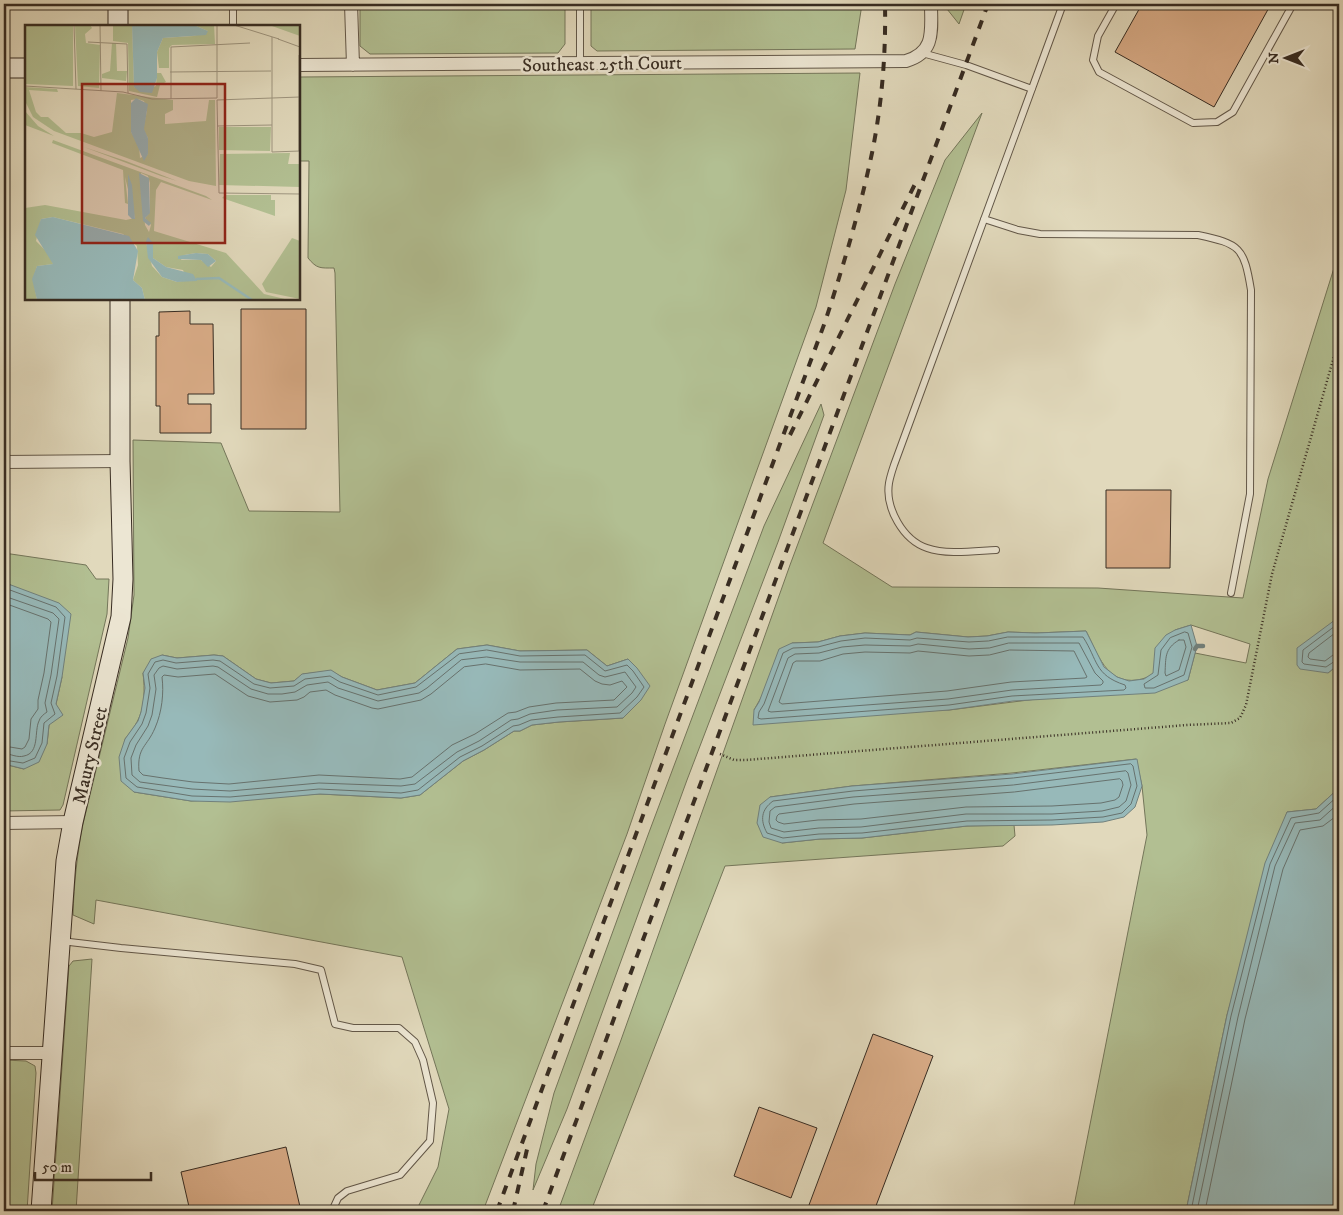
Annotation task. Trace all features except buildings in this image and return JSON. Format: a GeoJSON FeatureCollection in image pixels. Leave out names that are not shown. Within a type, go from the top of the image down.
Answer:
{"type":"FeatureCollection","features":[{"type":"Feature","properties":{"kind":"main road"},"geometry":{"type":"LineString","coordinates":[[118,4],[118,25]]}},
{"type":"Feature","properties":{"kind":"main road"},"geometry":{"type":"LineString","coordinates":[[4,68],[25,68]]}},
{"type":"Feature","properties":{"kind":"main road","name":"Maury Street"},"geometry":{"type":"LineString","coordinates":[[41,1211],[66,861],[73,822],[121,617],[123,579],[120,461],[120,300]]}},
{"type":"Feature","properties":{"kind":"street"},"geometry":{"type":"LineString","coordinates":[[352,4],[353,65]]}},
{"type":"Feature","properties":{"kind":"street"},"geometry":{"type":"LineString","coordinates":[[922,53],[929,43],[931,34],[931,4]]}},
{"type":"Feature","properties":{"kind":"street","name":"Southeast 25th Court"},"geometry":{"type":"LineString","coordinates":[[300,66],[906,61],[922,53]]}},
{"type":"Feature","properties":{"kind":"street"},"geometry":{"type":"LineString","coordinates":[[5,462],[120,461]]}},
{"type":"Feature","properties":{"kind":"street"},"geometry":{"type":"LineString","coordinates":[[4,823],[73,822]]}},
{"type":"Feature","properties":{"kind":"street"},"geometry":{"type":"LineString","coordinates":[[4,1054],[53,1053]]}},
{"type":"Feature","properties":{"kind":"lane"},"geometry":{"type":"LineString","coordinates":[[233,4],[233,25]]}},
{"type":"Feature","properties":{"kind":"lane"},"geometry":{"type":"LineString","coordinates":[[580,4],[580,63]]}},
{"type":"Feature","properties":{"kind":"lane"},"geometry":{"type":"LineString","coordinates":[[996,550],[946,552],[926,548],[908,536],[896,520],[890,504],[888,484],[1063,4]]}},
{"type":"Feature","properties":{"kind":"lane"},"geometry":{"type":"LineString","coordinates":[[1116,4],[1098,36],[1093,60],[1100,72],[1193,123],[1217,122],[1232,112],[1293,4]]}},
{"type":"Feature","properties":{"kind":"lane"},"geometry":{"type":"LineString","coordinates":[[922,53],[966,65],[1032,89]]}},
{"type":"Feature","properties":{"kind":"lane"},"geometry":{"type":"LineString","coordinates":[[984,219],[1018,230],[1040,234],[1198,235],[1221,240],[1237,248],[1247,264],[1251,290],[1250,494],[1231,592]]}},
{"type":"Feature","properties":{"kind":"lane"},"geometry":{"type":"LineString","coordinates":[[4,340],[5,462]]}},
{"type":"Feature","properties":{"kind":"lane"},"geometry":{"type":"LineString","coordinates":[[60,941],[295,964],[321,970],[335,1024],[353,1028],[398,1028],[415,1042],[423,1060],[434,1103],[430,1141],[400,1175],[347,1191],[338,1198],[332,1211]]}},
{"type":"Feature","properties":{"kind":"path"},"geometry":{"type":"LineString","coordinates":[[720,754],[734,760],[746,760],[1231,723],[1240,718],[1246,705],[1272,574],[1339,339]]}},
{"type":"Feature","properties":{"kind":"green space"},"geometry":{"type":"Polygon","coordinates":[[[360,4],[565,4],[565,44],[558,53],[370,54],[360,46],[360,4]]]}},
{"type":"Feature","properties":{"kind":"green space"},"geometry":{"type":"Polygon","coordinates":[[[591,4],[862,4],[855,49],[597,51],[591,46],[591,4]]]}},
{"type":"Feature","properties":{"kind":"green space"},"geometry":{"type":"Polygon","coordinates":[[[943,4],[966,4],[959,24],[943,4]]]}},
{"type":"Feature","properties":{"kind":"green space"},"geometry":{"type":"Polygon","coordinates":[[[860,73],[846,190],[816,307],[627,834],[483,1211],[416,1211],[438,1167],[449,1109],[402,957],[96,900],[94,924],[73,915],[76,869],[83,824],[128,638],[134,595],[133,440],[221,443],[249,511],[340,512],[335,273],[334,268],[319,267],[308,258],[309,161],[300,161],[300,77],[860,73]],[[487,645],[457,649],[415,683],[377,690],[331,671],[303,674],[294,681],[271,683],[256,679],[223,656],[177,658],[162,655],[143,673],[142,711],[136,724],[125,739],[134,792],[191,801],[320,794],[401,798],[420,795],[463,761],[514,731],[520,731],[532,725],[623,718],[628,659],[607,666],[587,650],[520,651],[487,645]]]}},
{"type":"Feature","properties":{"kind":"green space"},"geometry":{"type":"Polygon","coordinates":[[[982,113],[823,543],[892,587],[1098,588],[1243,598],[1268,479],[1339,252],[1339,617],[1333,621],[1328,673],[1339,664],[1339,788],[1316,809],[1287,812],[1227,1015],[1186,1211],[1073,1211],[1147,835],[1142,786],[1136,759],[1012,773],[852,786],[770,797],[782,843],[820,839],[862,838],[967,826],[1014,825],[1015,836],[1003,846],[725,866],[591,1211],[558,1211],[790,565],[895,284],[945,160],[982,113]],[[1191,625],[1175,630],[1152,674],[1142,679],[1126,680],[1110,672],[1104,666],[1086,631],[1008,632],[968,637],[916,632],[910,635],[865,633],[840,636],[818,642],[792,643],[754,710],[949,710],[1188,680],[1195,653],[1246,663],[1250,644],[1191,625]]]}},
{"type":"Feature","properties":{"kind":"green space"},"geometry":{"type":"Polygon","coordinates":[[[821,404],[824,415],[778,542],[687,780],[567,1109],[533,1190],[536,1164],[554,1093],[648,835],[764,526],[821,404]]]}},
{"type":"Feature","properties":{"kind":"green space"},"geometry":{"type":"Polygon","coordinates":[[[4,553],[86,565],[96,579],[109,579],[107,614],[63,805],[60,810],[4,811],[4,764],[24,769],[47,744],[49,725],[62,677],[11,585],[4,584],[4,553]]]}},
{"type":"Feature","properties":{"kind":"green space"},"geometry":{"type":"Polygon","coordinates":[[[92,959],[76,1211],[52,1211],[69,966],[73,961],[92,959]]]}},
{"type":"Feature","properties":{"kind":"green space"},"geometry":{"type":"Polygon","coordinates":[[[4,1060],[26,1061],[35,1066],[27,1211],[4,1211],[4,1106],[6,1106],[4,1101],[4,1060]]]}},
{"type":"Feature","properties":{"kind":"water"},"geometry":{"type":"Polygon","coordinates":[[[4,584],[59,603],[71,614],[56,704],[63,715],[49,725],[47,744],[39,762],[24,769],[4,764],[4,584]]]}},
{"type":"Feature","properties":{"kind":"water"},"geometry":{"type":"Polygon","coordinates":[[[1339,617],[1339,664],[1328,673],[1300,669],[1297,665],[1297,648],[1339,617]]]}},
{"type":"Feature","properties":{"kind":"water"},"geometry":{"type":"Polygon","coordinates":[[[1191,625],[1197,646],[1188,680],[1155,693],[1013,701],[949,710],[753,725],[754,710],[759,702],[779,649],[792,643],[818,642],[840,636],[865,633],[910,635],[916,632],[968,637],[1008,632],[1086,631],[1104,667],[1117,677],[1129,681],[1144,679],[1153,673],[1155,648],[1166,635],[1191,625]]]}},
{"type":"Feature","properties":{"kind":"water"},"geometry":{"type":"Polygon","coordinates":[[[487,645],[520,651],[587,650],[607,666],[628,659],[650,686],[641,700],[623,718],[532,725],[520,731],[514,731],[463,761],[420,795],[401,798],[320,794],[230,802],[191,801],[134,792],[121,781],[119,757],[125,739],[138,721],[141,712],[145,688],[143,673],[151,659],[162,655],[177,658],[223,656],[256,679],[271,683],[294,681],[302,674],[331,670],[342,677],[377,690],[415,683],[457,649],[487,645]]]}},
{"type":"Feature","properties":{"kind":"water"},"geometry":{"type":"Polygon","coordinates":[[[1137,759],[1142,786],[1135,807],[1124,817],[1103,822],[967,826],[862,838],[820,839],[782,843],[763,837],[757,823],[760,805],[770,797],[852,786],[1012,774],[1137,759]]]}},
{"type":"Feature","properties":{"kind":"water"},"geometry":{"type":"Polygon","coordinates":[[[1339,788],[1339,1211],[1186,1211],[1227,1015],[1265,863],[1287,812],[1316,809],[1339,788]]]}},
{"type":"Feature","properties":{"kind":"waterway"},"geometry":{"type":"LineString","coordinates":[[1195,649],[1197,646],[1203,646]]}},
{"type":"Feature","properties":{"kind":"railway"},"geometry":{"type":"LineString","coordinates":[[497,1211],[832,301],[857,217],[875,135],[883,78],[885,4]]}},
{"type":"Feature","properties":{"kind":"railway"},"geometry":{"type":"LineString","coordinates":[[543,1211],[988,4]]}},
{"type":"Feature","properties":{"kind":"railway"},"geometry":{"type":"LineString","coordinates":[[790,435],[916,182]]}},
{"type":"Feature","properties":{"kind":"railway"},"geometry":{"type":"LineString","coordinates":[[513,1211],[528,1145]]}}]}
